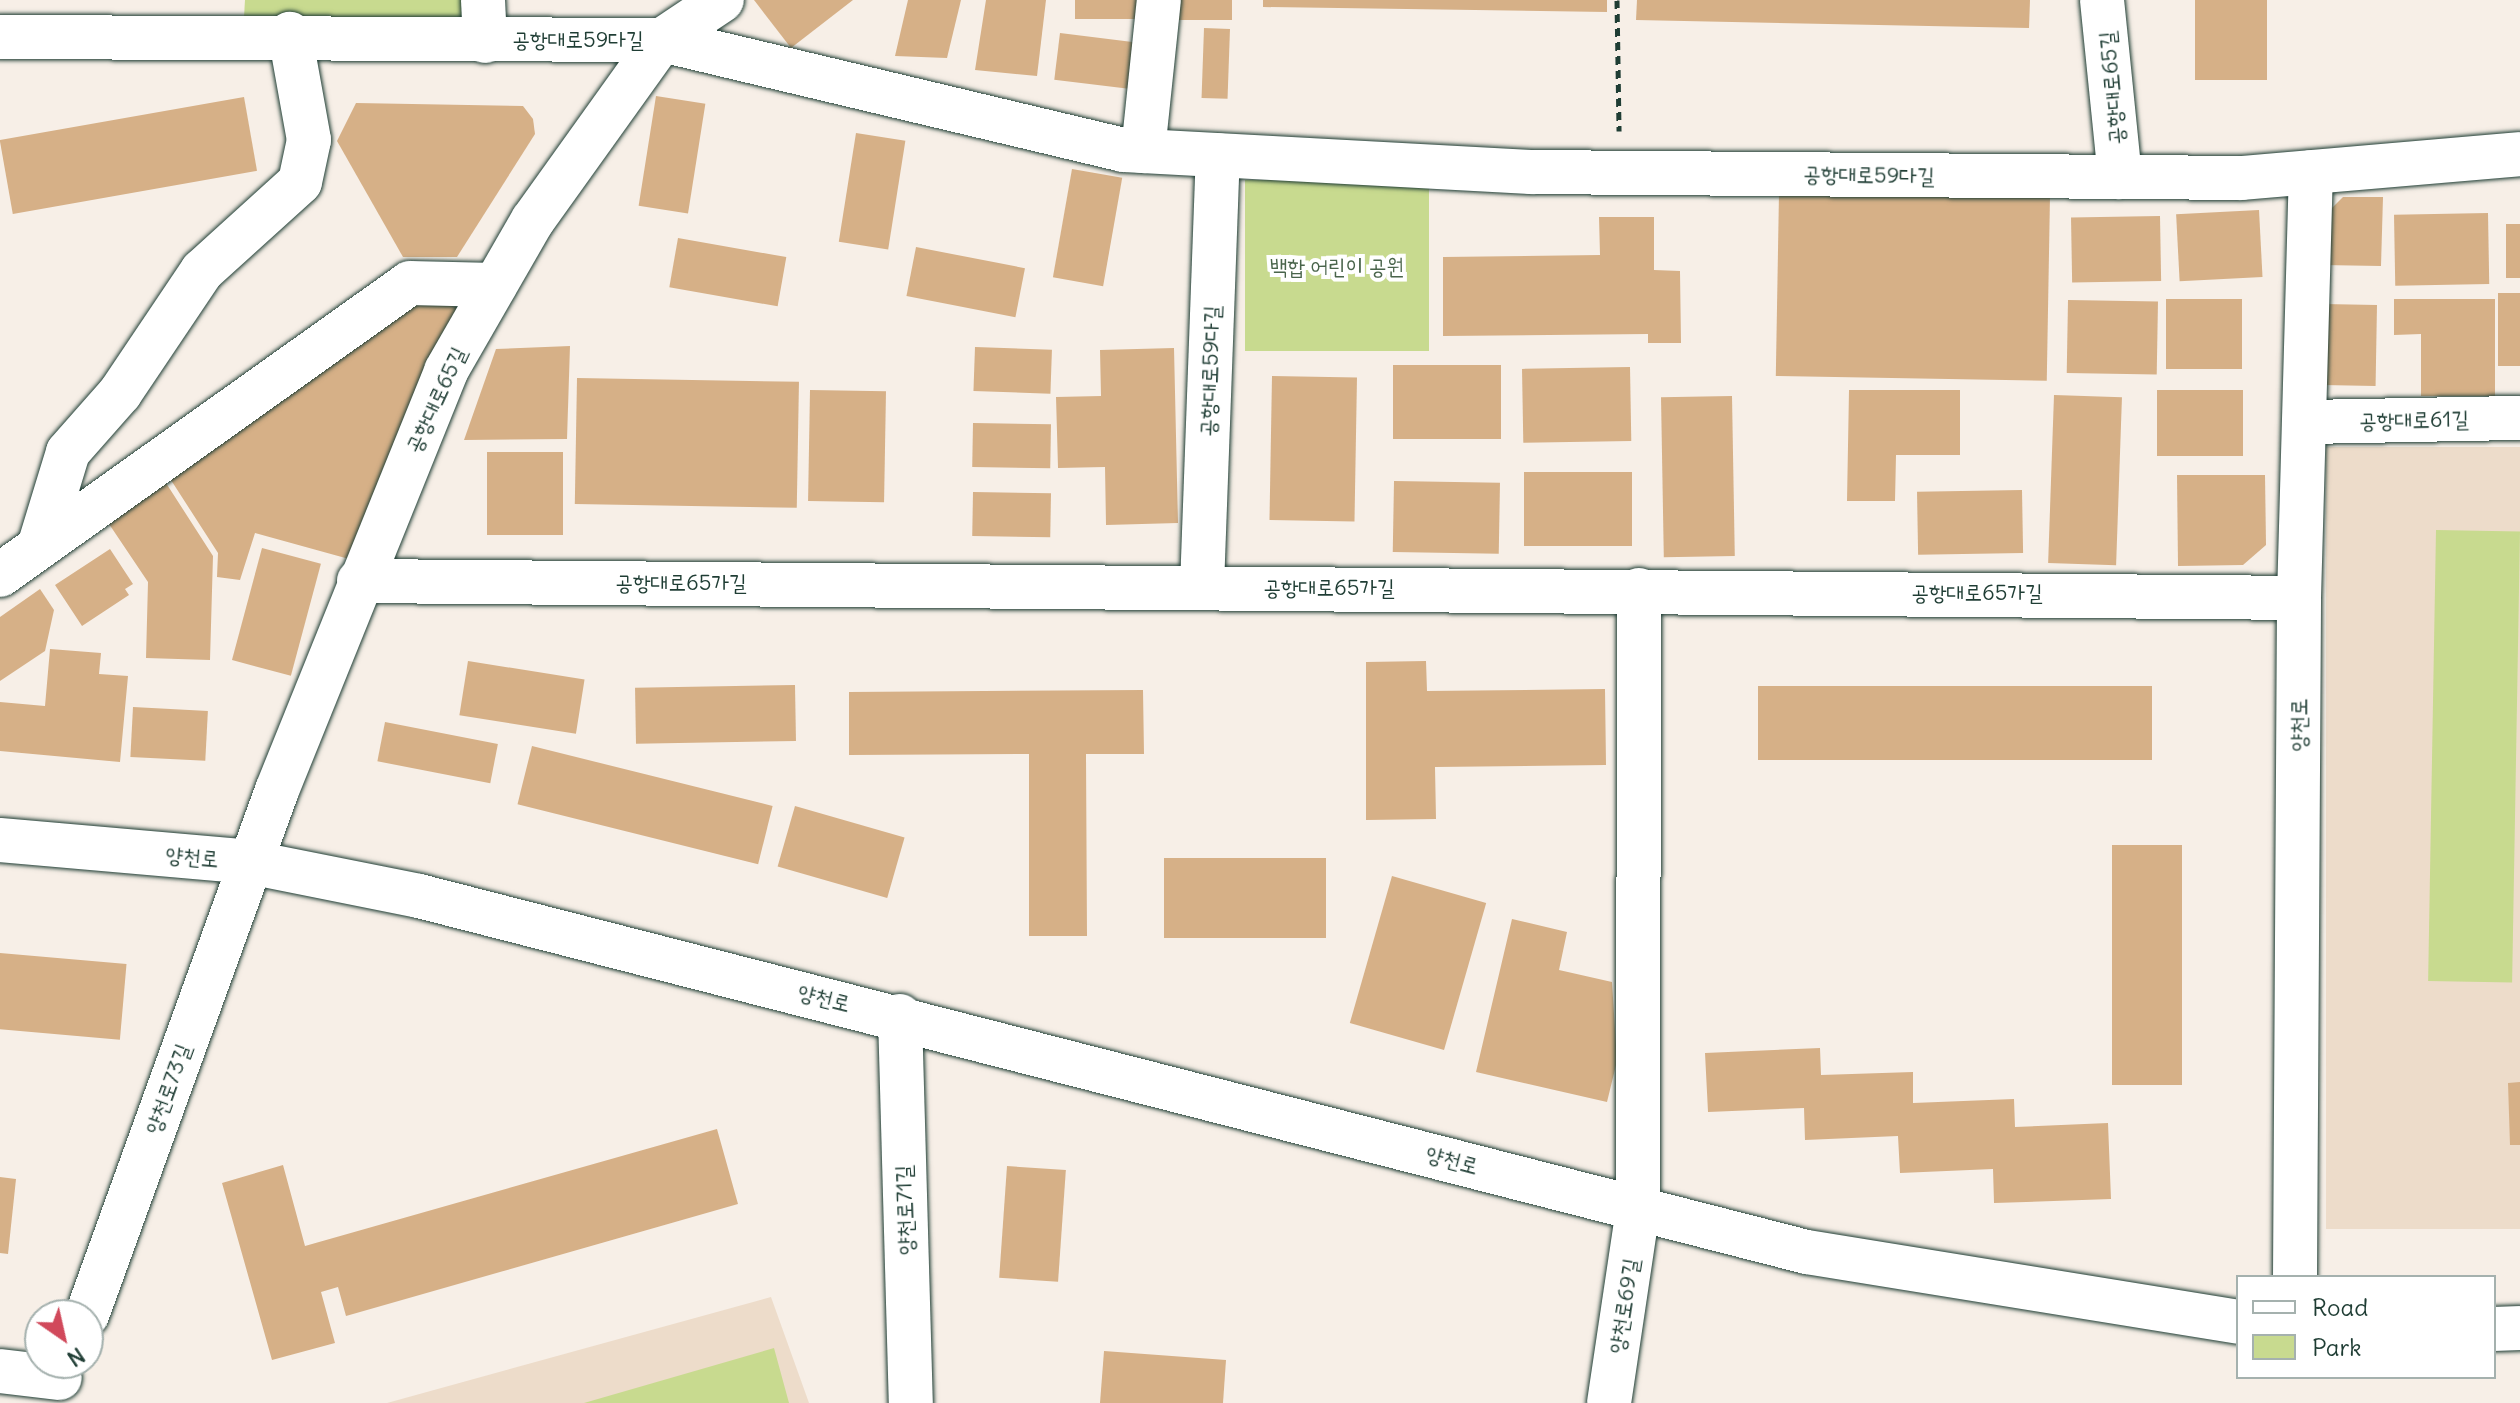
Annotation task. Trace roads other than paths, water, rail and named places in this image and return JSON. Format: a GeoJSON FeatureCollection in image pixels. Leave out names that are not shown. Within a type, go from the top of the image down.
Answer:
{"type":"FeatureCollection","features":[{"type":"Feature","properties":{"kind":"street","name":"공항대로65길"},"geometry":{"type":"LineString","coordinates":[[249,862],[359,581],[446,371],[495,285],[662,40],[722,0]]}},
{"type":"Feature","properties":{"kind":"street"},"geometry":{"type":"LineString","coordinates":[[1143,151],[1159,0]]}},
{"type":"Feature","properties":{"kind":"street","name":"공항대로65길"},"geometry":{"type":"LineString","coordinates":[[2102,0],[2120,177]]}},
{"type":"Feature","properties":{"kind":"street","name":"공항대로59다길"},"geometry":{"type":"LineString","coordinates":[[0,37],[290,34],[484,20],[662,40],[1143,151],[1218,155],[1620,172],[2120,177],[2311,172],[2520,154]]}},
{"type":"Feature","properties":{"kind":"street"},"geometry":{"type":"LineString","coordinates":[[39,547],[68,452],[120,393],[202,271],[300,182],[309,140],[290,34]]}},
{"type":"Feature","properties":{"kind":"street","name":"공항대로59다길"},"geometry":{"type":"LineString","coordinates":[[1202,587],[1218,155]]}},
{"type":"Feature","properties":{"kind":"street","name":"양천로"},"geometry":{"type":"LineString","coordinates":[[2295,1275],[2299,598],[2307,422],[2311,172]]}},
{"type":"Feature","properties":{"kind":"street"},"geometry":{"type":"LineString","coordinates":[[0,575],[410,283],[495,285]]}},
{"type":"Feature","properties":{"kind":"street","name":"공항대로61길"},"geometry":{"type":"LineString","coordinates":[[2307,422],[2520,418]]}},
{"type":"Feature","properties":{"kind":"street","name":"공항대로65가길"},"geometry":{"type":"LineString","coordinates":[[359,581],[2299,598]]}},
{"type":"Feature","properties":{"kind":"street"},"geometry":{"type":"LineString","coordinates":[[1638,1208],[1639,590]]}},
{"type":"Feature","properties":{"kind":"street","name":"양천로"},"geometry":{"type":"LineString","coordinates":[[0,840],[249,862],[419,896],[900,1016],[1807,1252],[2236,1322]]}},
{"type":"Feature","properties":{"kind":"street","name":"양천로73길"},"geometry":{"type":"LineString","coordinates":[[93,1299],[249,862]]}},
{"type":"Feature","properties":{"kind":"street","name":"양천로71길"},"geometry":{"type":"LineString","coordinates":[[900,1016],[911,1403]]}},
{"type":"Feature","properties":{"kind":"street","name":"양천로69길"},"geometry":{"type":"LineString","coordinates":[[1609,1403],[1638,1208]]}},
{"type":"Feature","properties":{"kind":"street"},"geometry":{"type":"LineString","coordinates":[[2496,1329],[2520,1328]]}},
{"type":"Feature","properties":{"kind":"street"},"geometry":{"type":"LineString","coordinates":[[0,1371],[58,1381]]}},
{"type":"Feature","properties":{"kind":"park label","name":"백합 어린이 공원"},"geometry":{"type":"Point","coordinates":[1337,267]}}]}
